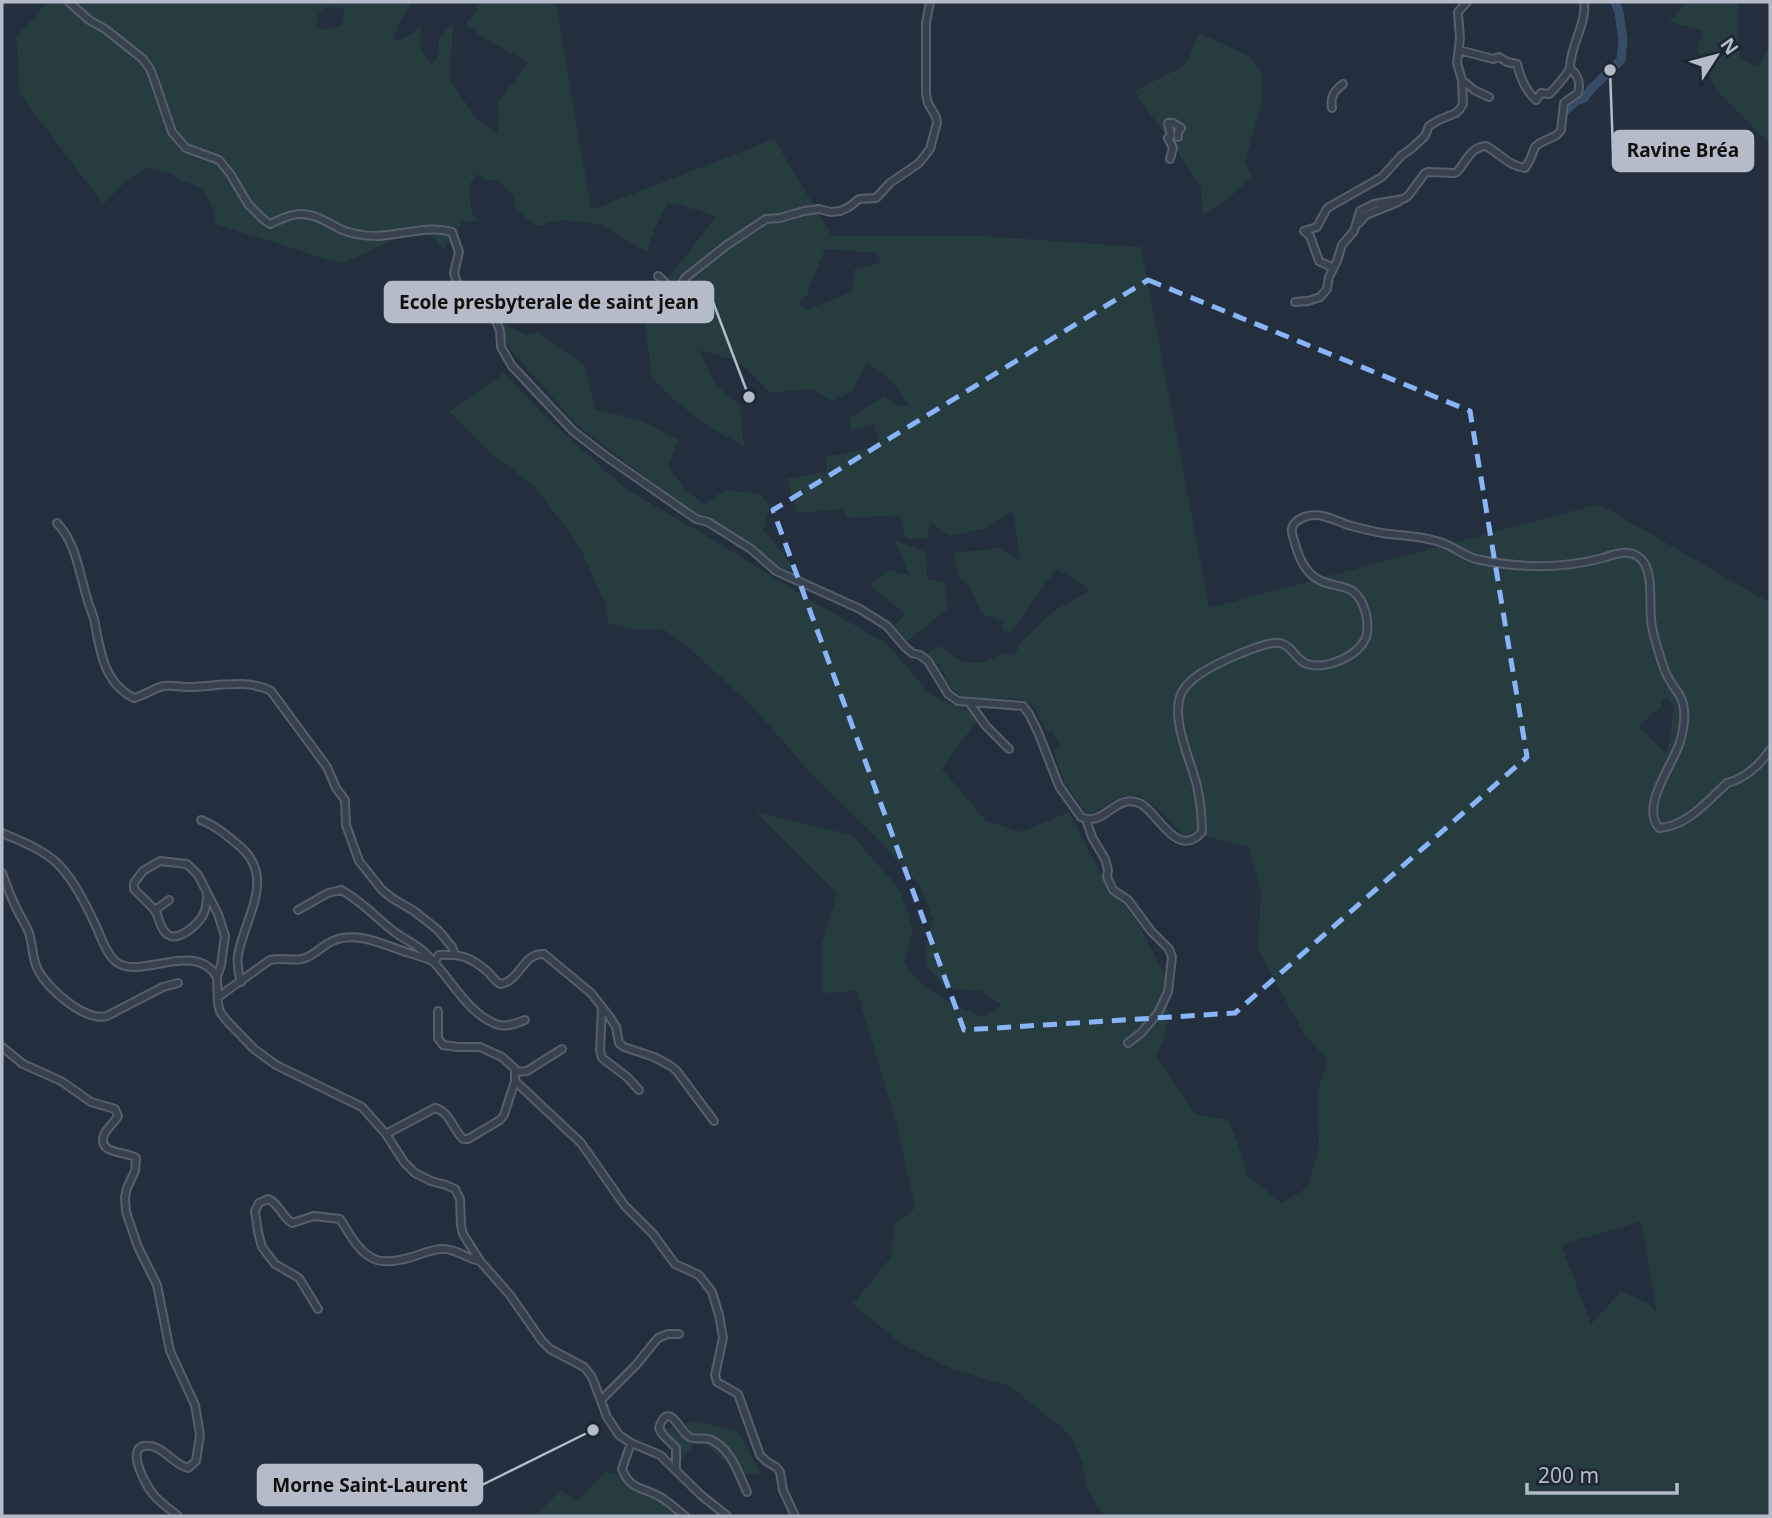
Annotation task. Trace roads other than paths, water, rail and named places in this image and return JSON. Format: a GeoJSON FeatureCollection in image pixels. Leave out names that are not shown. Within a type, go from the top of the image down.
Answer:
{"type":"FeatureCollection","features":[{"type":"Feature","properties":{"kind":"street"},"geometry":{"type":"LineString","coordinates":[[69,2],[143,59],[150,69],[172,132],[186,148],[219,160],[248,204],[270,224],[290,215],[302,214],[317,216],[353,234],[377,236],[441,229],[452,232],[459,252],[454,273],[457,283],[496,321],[501,347],[512,366],[573,431],[696,519],[708,522],[751,550],[776,571],[860,609],[887,626],[912,653],[929,661],[948,694],[958,701],[1023,706],[1038,732],[1059,786],[1081,817],[1095,820],[1119,803],[1134,802],[1142,804],[1170,834],[1186,840],[1198,836],[1202,832],[1202,822],[1197,786],[1183,739],[1178,710],[1183,690],[1200,674],[1271,643],[1282,643],[1291,649],[1297,658],[1308,664],[1318,665],[1335,662],[1360,647],[1367,631],[1367,620],[1360,600],[1352,590],[1314,577],[1295,546],[1291,530],[1294,524],[1312,515],[1329,517],[1382,533],[1436,541],[1467,556],[1490,561],[1545,566],[1577,563],[1621,552],[1640,558],[1648,575],[1655,640],[1666,673],[1684,707],[1680,742],[1656,797],[1653,812],[1659,828],[1690,816],[1727,783],[1747,774],[1770,750]]}},
{"type":"Feature","properties":{"kind":"street"},"geometry":{"type":"LineString","coordinates":[[659,276],[673,290],[727,245],[766,219],[819,209],[840,211],[859,199],[876,198],[890,183],[919,163],[930,149],[937,123],[926,94],[926,23],[930,2]]}},
{"type":"Feature","properties":{"kind":"street"},"geometry":{"type":"LineString","coordinates":[[1333,268],[1319,261],[1310,236],[1304,231],[1317,227],[1329,207],[1382,177],[1425,136],[1429,126],[1456,113],[1463,104],[1462,80],[1457,63],[1458,12],[1467,2]]}},
{"type":"Feature","properties":{"kind":"street"},"geometry":{"type":"LineString","coordinates":[[1459,50],[1493,59],[1500,57],[1517,64],[1520,77],[1536,100],[1541,93],[1552,92],[1570,68],[1574,43],[1585,12],[1584,2]]}},
{"type":"Feature","properties":{"kind":"street"},"geometry":{"type":"LineString","coordinates":[[1295,302],[1320,297],[1327,289],[1342,245],[1354,231],[1360,211],[1366,207],[1408,197],[1425,173],[1457,172],[1471,152],[1478,147],[1486,146],[1507,161],[1525,168],[1535,147],[1561,130],[1564,103],[1578,93],[1580,81],[1570,68]]}},
{"type":"Feature","properties":{"kind":"street"},"geometry":{"type":"LineString","coordinates":[[1462,80],[1489,97]]}},
{"type":"Feature","properties":{"kind":"street"},"geometry":{"type":"LineString","coordinates":[[1332,108],[1332,97],[1343,84]]}},
{"type":"Feature","properties":{"kind":"street"},"geometry":{"type":"LineString","coordinates":[[1170,159],[1173,148],[1168,138],[1171,136],[1168,123],[1181,128],[1178,137]]}},
{"type":"Feature","properties":{"kind":"street"},"geometry":{"type":"LineString","coordinates":[[57,523],[68,536],[76,556],[95,622],[99,648],[112,678],[134,698],[168,686],[245,684],[271,691],[327,767],[336,788],[345,800],[346,825],[359,861],[382,890],[438,930],[456,954]]}},
{"type":"Feature","properties":{"kind":"street"},"geometry":{"type":"LineString","coordinates":[[969,702],[986,726],[1009,749]]}},
{"type":"Feature","properties":{"kind":"street"},"geometry":{"type":"LineString","coordinates":[[1086,819],[1092,837],[1105,859],[1107,877],[1113,890],[1128,900],[1151,931],[1169,949],[1172,957],[1168,992],[1158,1013],[1141,1033],[1128,1043]]}},
{"type":"Feature","properties":{"kind":"street"},"geometry":{"type":"LineString","coordinates":[[201,820],[220,829],[245,849],[254,864],[256,896],[238,956],[241,982]]}},
{"type":"Feature","properties":{"kind":"street"},"geometry":{"type":"LineString","coordinates":[[2,832],[50,857],[61,867],[80,895],[107,950],[117,962],[134,967],[195,961],[208,965],[217,977]]}},
{"type":"Feature","properties":{"kind":"street"},"geometry":{"type":"LineString","coordinates":[[207,893],[206,907],[196,925],[180,935],[172,936],[164,932],[155,910],[134,889],[134,883],[143,871],[160,861],[187,864],[198,875],[218,914],[225,936],[217,977],[220,1012],[227,1021],[254,1049],[276,1065],[362,1107],[386,1133],[404,1162],[415,1173],[455,1189],[460,1199],[463,1234],[480,1261],[510,1295],[542,1341],[550,1349],[584,1367],[592,1377],[607,1417],[619,1435],[660,1455],[727,1516]]}},
{"type":"Feature","properties":{"kind":"street"},"geometry":{"type":"LineString","coordinates":[[2,873],[29,934],[40,974],[51,989],[83,1011],[98,1018],[107,1016],[163,986],[178,983]]}},
{"type":"Feature","properties":{"kind":"street"},"geometry":{"type":"LineString","coordinates":[[298,910],[328,893],[341,890],[423,950],[481,1015],[506,1026],[525,1020]]}},
{"type":"Feature","properties":{"kind":"street"},"geometry":{"type":"LineString","coordinates":[[155,910],[169,900]]}},
{"type":"Feature","properties":{"kind":"street"},"geometry":{"type":"LineString","coordinates":[[206,907],[218,914]]}},
{"type":"Feature","properties":{"kind":"street"},"geometry":{"type":"LineString","coordinates":[[218,997],[270,960],[302,959],[340,939],[367,939],[424,956],[434,962]]}},
{"type":"Feature","properties":{"kind":"street"},"geometry":{"type":"LineString","coordinates":[[434,962],[439,956],[456,954],[467,957],[503,984],[513,979],[528,959],[544,954],[584,986],[602,1007],[616,1027],[619,1043],[654,1057],[676,1070],[714,1121]]}},
{"type":"Feature","properties":{"kind":"street"},"geometry":{"type":"LineString","coordinates":[[602,1007],[602,1058],[639,1090]]}},
{"type":"Feature","properties":{"kind":"street"},"geometry":{"type":"LineString","coordinates":[[386,1133],[436,1108],[447,1115],[456,1133],[463,1139],[468,1139],[504,1115],[515,1081],[513,1066],[480,1046],[443,1045],[438,1038],[438,1012]]}},
{"type":"Feature","properties":{"kind":"street"},"geometry":{"type":"LineString","coordinates":[[2,1046],[23,1064],[61,1080],[91,1102],[115,1109],[117,1118],[105,1133],[105,1145],[112,1151],[131,1154],[136,1158],[135,1171],[125,1197],[126,1212],[138,1247],[157,1285],[170,1351],[194,1402],[200,1435],[198,1457],[188,1468],[178,1464],[164,1451],[149,1446],[139,1448],[136,1455],[148,1488],[178,1516]]}},
{"type":"Feature","properties":{"kind":"street"},"geometry":{"type":"LineString","coordinates":[[515,1072],[532,1069],[562,1049]]}},
{"type":"Feature","properties":{"kind":"street"},"geometry":{"type":"LineString","coordinates":[[515,1081],[580,1143],[625,1206],[653,1234],[675,1264],[699,1275],[712,1292],[723,1338],[715,1375],[717,1381],[738,1394],[760,1455],[780,1472],[783,1490],[795,1516]]}},
{"type":"Feature","properties":{"kind":"street"},"geometry":{"type":"LineString","coordinates":[[318,1309],[299,1278],[275,1264],[262,1247],[255,1211],[261,1201],[272,1200],[292,1223],[314,1216],[340,1219],[363,1252],[377,1261],[399,1261],[443,1248],[480,1261]]}},
{"type":"Feature","properties":{"kind":"street"},"geometry":{"type":"LineString","coordinates":[[601,1400],[658,1338],[679,1334]]}},
{"type":"Feature","properties":{"kind":"street"},"geometry":{"type":"LineString","coordinates":[[676,1469],[676,1448],[659,1427],[669,1416],[673,1417],[688,1437],[711,1440],[730,1456],[747,1492]]}},
{"type":"Feature","properties":{"kind":"street"},"geometry":{"type":"LineString","coordinates":[[631,1443],[622,1469],[626,1478],[640,1489],[660,1497],[685,1516]]}},
{"type":"Feature","properties":{"kind":"waterway"},"geometry":{"type":"LineString","coordinates":[[1565,111],[1584,98],[1621,60],[1623,40],[1615,2]]}},
{"type":"Feature","properties":{"kind":"place","name":"Ravine Bréa"},"geometry":{"type":"Point","coordinates":[1610,70]}},
{"type":"Feature","properties":{"kind":"place","name":"Ecole presbyterale de saint jean"},"geometry":{"type":"Point","coordinates":[749,397]}},
{"type":"Feature","properties":{"kind":"place","name":"Morne Saint-Laurent"},"geometry":{"type":"Point","coordinates":[593,1430]}}]}
